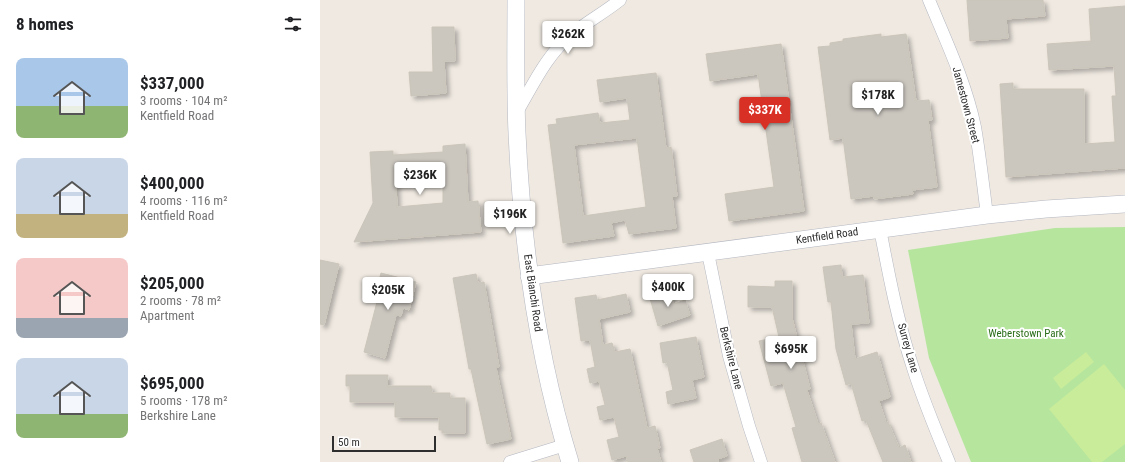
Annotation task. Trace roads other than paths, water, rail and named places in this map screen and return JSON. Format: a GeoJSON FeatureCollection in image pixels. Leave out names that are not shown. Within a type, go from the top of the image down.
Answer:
{"type":"FeatureCollection","features":[{"type":"Feature","properties":{"kind":"street","name":"East Bianchi Road"},"geometry":{"type":"LineString","coordinates":[[516,0],[517,112],[522,210],[539,338],[570,462]]}},
{"type":"Feature","properties":{"kind":"street"},"geometry":{"type":"LineString","coordinates":[[517,112],[555,51],[572,34],[620,0]]}},
{"type":"Feature","properties":{"kind":"street","name":"Jamestown Street"},"geometry":{"type":"LineString","coordinates":[[929,0],[961,78],[974,125],[987,215]]}},
{"type":"Feature","properties":{"kind":"street","name":"Kentfield Road"},"geometry":{"type":"LineString","coordinates":[[530,276],[987,215],[1046,208],[1125,204]]}},
{"type":"Feature","properties":{"kind":"street","name":"Surrey Lane"},"geometry":{"type":"LineString","coordinates":[[880,229],[894,298],[912,367],[925,405],[949,462]]}},
{"type":"Feature","properties":{"kind":"street","name":"Berkshire Lane"},"geometry":{"type":"LineString","coordinates":[[708,252],[729,356],[761,462]]}},
{"type":"Feature","properties":{"kind":"street"},"geometry":{"type":"LineString","coordinates":[[510,462],[565,445]]}},
{"type":"Feature","properties":{"kind":"park label","name":"Weberstown Park"},"geometry":{"type":"Point","coordinates":[1026,333]}}]}
